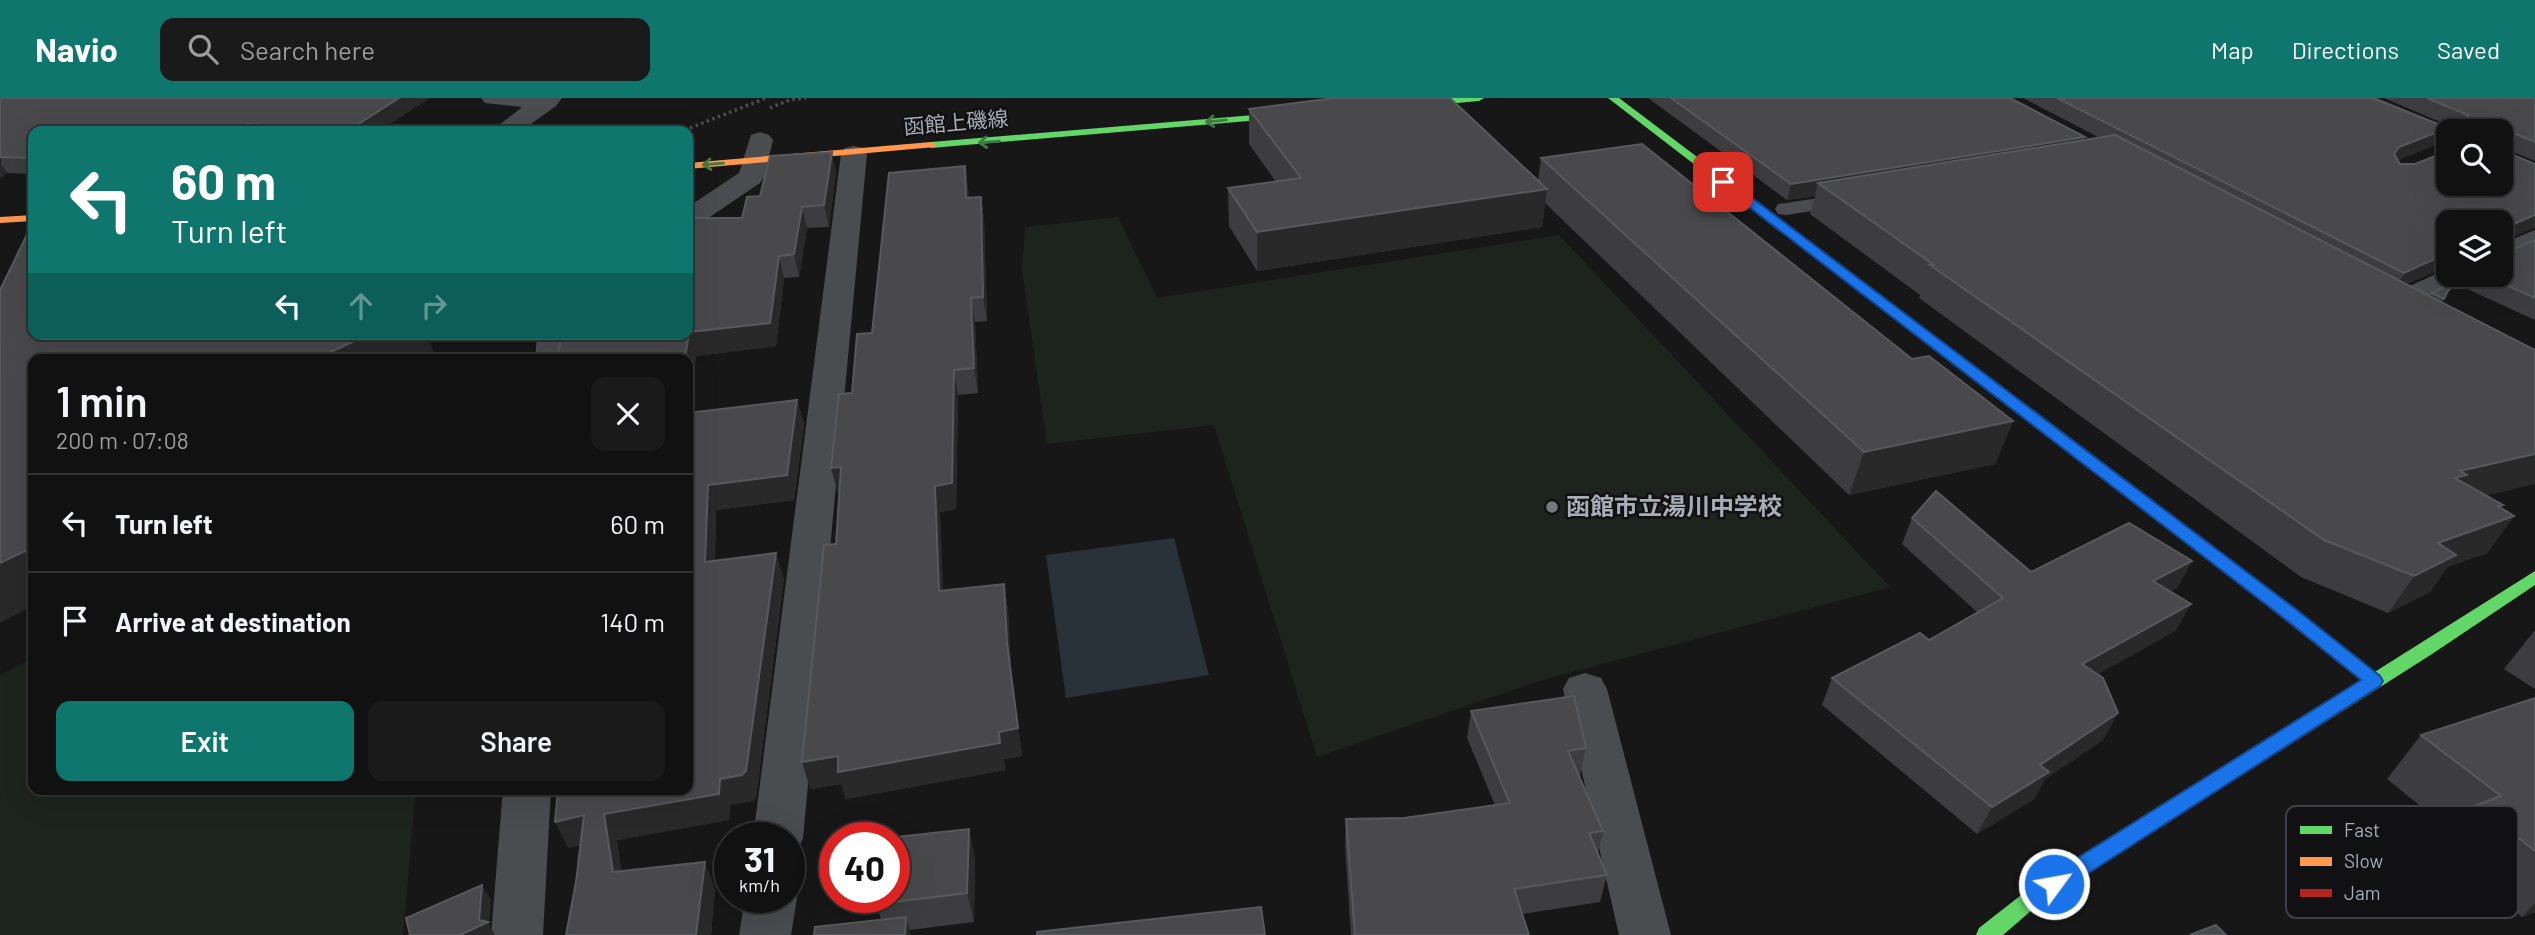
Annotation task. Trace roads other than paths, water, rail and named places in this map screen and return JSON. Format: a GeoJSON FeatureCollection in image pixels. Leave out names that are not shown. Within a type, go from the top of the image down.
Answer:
{"type":"FeatureCollection","features":[{"type":"Feature","properties":{"kind":"street"},"geometry":{"type":"LineString","coordinates":[[494,98],[548,99]]}},
{"type":"Feature","properties":{"kind":"street"},"geometry":{"type":"LineString","coordinates":[[1382,107],[1479,98]]}},
{"type":"Feature","properties":{"kind":"street"},"geometry":{"type":"LineString","coordinates":[[1613,98],[2280,606],[2374,681]]}},
{"type":"Feature","properties":{"kind":"street"},"geometry":{"type":"LineString","coordinates":[[2356,98],[2436,143]]}},
{"type":"Feature","properties":{"kind":"street"},"geometry":{"type":"LineString","coordinates":[[512,126],[548,99]]}},
{"type":"Feature","properties":{"kind":"street","name":"函館上磯線"},"geometry":{"type":"LineString","coordinates":[[693,164],[758,145],[854,153],[1312,113]]}},
{"type":"Feature","properties":{"kind":"street"},"geometry":{"type":"LineString","coordinates":[[693,216],[751,177],[758,145]]}},
{"type":"Feature","properties":{"kind":"street"},"geometry":{"type":"LineString","coordinates":[[780,822],[854,153]]}},
{"type":"Feature","properties":{"kind":"street"},"geometry":{"type":"LineString","coordinates":[[0,220],[28,231]]}},
{"type":"Feature","properties":{"kind":"street"},"geometry":{"type":"LineString","coordinates":[[2513,249],[2535,239]]}},
{"type":"Feature","properties":{"kind":"street"},"geometry":{"type":"LineString","coordinates":[[2428,324],[2380,299],[2436,282]]}},
{"type":"Feature","properties":{"kind":"street"},"geometry":{"type":"LineString","coordinates":[[1987,935],[2032,898],[2535,577]]}},
{"type":"Feature","properties":{"kind":"street"},"geometry":{"type":"LineString","coordinates":[[1585,689],[1645,935]]}},
{"type":"Feature","properties":{"kind":"street"},"geometry":{"type":"LineString","coordinates":[[517,935],[527,795]]}},
{"type":"Feature","properties":{"kind":"street"},"geometry":{"type":"LineString","coordinates":[[765,935],[769,913]]}},
{"type":"Feature","properties":{"kind":"lane"},"geometry":{"type":"LineString","coordinates":[[1786,209],[1867,196]]}},
{"type":"Feature","properties":{"kind":"place","name":"函館市立湯川中学校"},"geometry":{"type":"Point","coordinates":[1552,507]}}]}
